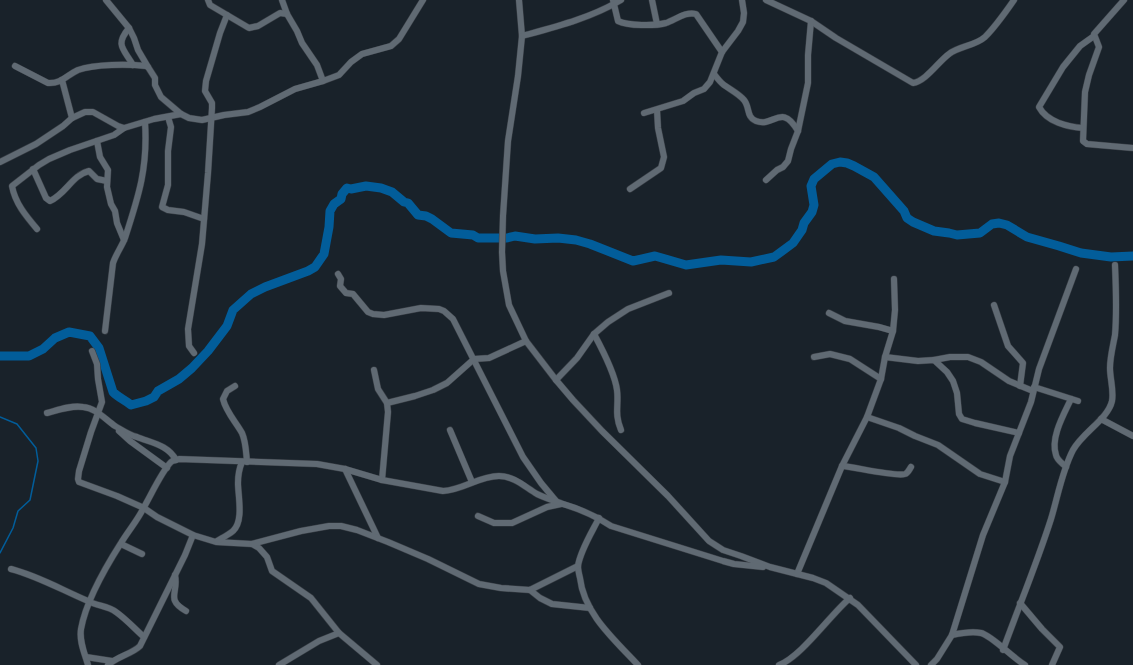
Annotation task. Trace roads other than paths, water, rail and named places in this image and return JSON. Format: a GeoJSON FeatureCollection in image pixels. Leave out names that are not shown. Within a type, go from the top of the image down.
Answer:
{"type":"FeatureCollection","features":[{"type":"Feature","properties":{"kind":"street"},"geometry":{"type":"LineString","coordinates":[[106,0],[129,28],[138,50],[155,78],[155,85],[161,97],[181,114],[202,120],[211,117],[248,112],[260,108],[295,89],[323,82],[339,74],[362,54],[391,46],[399,40],[422,0]]}},
{"type":"Feature","properties":{"kind":"street"},"geometry":{"type":"LineString","coordinates":[[208,0],[210,5],[249,28],[253,28],[280,13],[287,14]]}},
{"type":"Feature","properties":{"kind":"street"},"geometry":{"type":"LineString","coordinates":[[282,0],[287,14],[302,43],[317,65],[323,82]]}},
{"type":"Feature","properties":{"kind":"street"},"geometry":{"type":"LineString","coordinates":[[519,0],[522,36],[518,76],[508,141],[502,252],[503,271],[509,305],[526,341],[556,380],[602,431],[668,496],[709,541],[723,550],[770,567],[826,583],[850,598],[858,605],[916,665]]}},
{"type":"Feature","properties":{"kind":"street"},"geometry":{"type":"LineString","coordinates":[[522,36],[554,28],[613,2],[621,0]]}},
{"type":"Feature","properties":{"kind":"street"},"geometry":{"type":"LineString","coordinates":[[652,0],[657,24]]}},
{"type":"Feature","properties":{"kind":"street"},"geometry":{"type":"LineString","coordinates":[[644,113],[683,101],[704,89],[714,74],[722,52],[743,22],[744,13],[742,0]]}},
{"type":"Feature","properties":{"kind":"street"},"geometry":{"type":"LineString","coordinates":[[766,0],[811,21],[836,38],[910,82],[915,82],[930,72],[949,53],[982,39],[1014,0]]}},
{"type":"Feature","properties":{"kind":"street"},"geometry":{"type":"LineString","coordinates":[[1083,128],[1051,120],[1039,107],[1063,67],[1080,46],[1094,36],[1095,32],[1124,0]]}},
{"type":"Feature","properties":{"kind":"street"},"geometry":{"type":"LineString","coordinates":[[613,2],[616,17],[618,21],[621,22],[647,25],[657,24],[665,23],[691,13],[696,14],[702,20],[722,52]]}},
{"type":"Feature","properties":{"kind":"street"},"geometry":{"type":"LineString","coordinates":[[194,353],[190,346],[188,329],[200,261],[208,173],[212,102],[206,91],[206,81],[220,32],[227,15]]}},
{"type":"Feature","properties":{"kind":"street"},"geometry":{"type":"LineString","coordinates":[[766,180],[777,170],[783,167],[788,161],[798,131],[808,83],[808,55],[811,21]]}},
{"type":"Feature","properties":{"kind":"street"},"geometry":{"type":"LineString","coordinates":[[129,28],[120,42],[133,65]]}},
{"type":"Feature","properties":{"kind":"street"},"geometry":{"type":"LineString","coordinates":[[1094,36],[1099,47],[1086,86],[1083,141],[1087,144],[1133,148]]}},
{"type":"Feature","properties":{"kind":"street"},"geometry":{"type":"LineString","coordinates":[[15,66],[48,83],[53,84],[78,70],[83,69],[110,65],[133,65],[148,67]]}},
{"type":"Feature","properties":{"kind":"street"},"geometry":{"type":"LineString","coordinates":[[714,74],[723,84],[744,100],[747,104],[749,115],[755,120],[760,122],[777,117],[786,117],[794,124],[798,131]]}},
{"type":"Feature","properties":{"kind":"street"},"geometry":{"type":"LineString","coordinates":[[62,80],[72,118]]}},
{"type":"Feature","properties":{"kind":"street"},"geometry":{"type":"LineString","coordinates":[[630,189],[661,168],[664,157],[658,128],[657,110]]}},
{"type":"Feature","properties":{"kind":"street"},"geometry":{"type":"LineString","coordinates":[[0,162],[36,144],[63,126],[72,118],[85,112],[93,112],[124,128]]}},
{"type":"Feature","properties":{"kind":"street"},"geometry":{"type":"LineString","coordinates":[[37,230],[26,217],[17,202],[12,186],[49,159],[114,135],[124,128],[181,114]]}},
{"type":"Feature","properties":{"kind":"street"},"geometry":{"type":"LineString","coordinates":[[168,117],[171,128],[168,151],[168,185],[162,207],[168,210],[184,212],[204,219]]}},
{"type":"Feature","properties":{"kind":"street"},"geometry":{"type":"LineString","coordinates":[[105,331],[113,263],[124,240],[142,181],[146,145],[145,122]]}},
{"type":"Feature","properties":{"kind":"street"},"geometry":{"type":"LineString","coordinates":[[97,141],[100,156],[107,168],[107,187],[111,204],[115,211],[117,223],[124,240]]}},
{"type":"Feature","properties":{"kind":"street"},"geometry":{"type":"LineString","coordinates":[[33,170],[46,198],[50,201],[67,188],[75,177],[86,171],[89,171],[97,179],[108,181]]}},
{"type":"Feature","properties":{"kind":"street"},"geometry":{"type":"LineString","coordinates":[[1004,650],[1051,519],[1066,467],[1073,449],[1084,434],[1101,419],[1110,406],[1113,396],[1110,366],[1115,335],[1115,265]]}},
{"type":"Feature","properties":{"kind":"street"},"geometry":{"type":"LineString","coordinates":[[931,665],[937,659],[952,635],[983,535],[1005,482],[1010,456],[1031,402],[1039,369],[1076,269]]}},
{"type":"Feature","properties":{"kind":"street"},"geometry":{"type":"LineString","coordinates":[[338,274],[341,279],[340,286],[346,293],[353,294],[368,312],[373,314],[384,315],[421,308],[439,309],[444,311],[453,319],[523,457],[541,483],[560,502]]}},
{"type":"Feature","properties":{"kind":"street"},"geometry":{"type":"LineString","coordinates":[[797,574],[842,466],[867,417],[881,379],[885,357],[893,331],[896,310],[894,279]]}},
{"type":"Feature","properties":{"kind":"street"},"geometry":{"type":"LineString","coordinates":[[556,380],[577,358],[594,334],[608,322],[628,309],[669,293]]}},
{"type":"Feature","properties":{"kind":"street"},"geometry":{"type":"LineString","coordinates":[[994,305],[1008,346],[1023,363],[1024,367],[1020,386]]}},
{"type":"Feature","properties":{"kind":"street"},"geometry":{"type":"LineString","coordinates":[[829,313],[845,321],[893,331]]}},
{"type":"Feature","properties":{"kind":"street"},"geometry":{"type":"LineString","coordinates":[[594,334],[611,370],[617,388],[616,416],[621,430]]}},
{"type":"Feature","properties":{"kind":"street"},"geometry":{"type":"LineString","coordinates":[[387,403],[422,394],[447,383],[474,359],[489,358],[526,341]]}},
{"type":"Feature","properties":{"kind":"street"},"geometry":{"type":"LineString","coordinates":[[92,351],[97,364],[102,406],[98,413],[79,471],[78,481],[144,508],[157,517],[193,535],[216,542],[252,544],[301,531],[341,526],[357,530],[428,559],[479,584],[501,588],[530,590],[578,566]]}},
{"type":"Feature","properties":{"kind":"street"},"geometry":{"type":"LineString","coordinates":[[814,357],[830,354],[850,360],[881,379]]}},
{"type":"Feature","properties":{"kind":"street"},"geometry":{"type":"LineString","coordinates":[[885,357],[918,361],[968,357],[981,362],[1001,377],[1020,386],[1078,401]]}},
{"type":"Feature","properties":{"kind":"street"},"geometry":{"type":"LineString","coordinates":[[934,360],[947,372],[953,382],[957,393],[959,414],[962,419],[1019,433]]}},
{"type":"Feature","properties":{"kind":"street"},"geometry":{"type":"LineString","coordinates":[[374,370],[378,389],[387,403],[388,422],[382,480]]}},
{"type":"Feature","properties":{"kind":"street"},"geometry":{"type":"LineString","coordinates":[[216,542],[233,531],[237,523],[240,501],[238,479],[239,470],[244,462],[245,442],[223,399],[227,391],[235,386]]}},
{"type":"Feature","properties":{"kind":"street"},"geometry":{"type":"LineString","coordinates":[[1066,467],[1056,456],[1054,445],[1071,399]]}},
{"type":"Feature","properties":{"kind":"street"},"geometry":{"type":"LineString","coordinates":[[47,413],[78,406],[88,408],[98,413],[116,427],[130,441],[167,468]]}},
{"type":"Feature","properties":{"kind":"street"},"geometry":{"type":"LineString","coordinates":[[867,417],[899,428],[938,445],[980,474],[1005,482]]}},
{"type":"Feature","properties":{"kind":"street"},"geometry":{"type":"LineString","coordinates":[[1101,419],[1133,436]]}},
{"type":"Feature","properties":{"kind":"street"},"geometry":{"type":"LineString","coordinates":[[116,427],[132,435],[165,447],[172,452],[176,460]]}},
{"type":"Feature","properties":{"kind":"street"},"geometry":{"type":"LineString","coordinates":[[450,430],[472,482]]}},
{"type":"Feature","properties":{"kind":"street"},"geometry":{"type":"LineString","coordinates":[[88,665],[80,635],[89,602],[100,580],[167,468],[171,462],[176,460],[198,459],[317,464],[345,469],[382,480],[443,491],[452,491],[488,476],[501,476],[517,481],[538,494],[599,518],[611,526],[723,561],[748,566],[770,567]]}},
{"type":"Feature","properties":{"kind":"street"},"geometry":{"type":"LineString","coordinates":[[842,466],[891,474],[906,474],[911,467]]}},
{"type":"Feature","properties":{"kind":"street"},"geometry":{"type":"LineString","coordinates":[[345,469],[378,538]]}},
{"type":"Feature","properties":{"kind":"street"},"geometry":{"type":"LineString","coordinates":[[478,516],[494,523],[512,523],[560,502]]}},
{"type":"Feature","properties":{"kind":"street"},"geometry":{"type":"LineString","coordinates":[[599,518],[578,566],[581,589],[590,608],[601,625],[638,665]]}},
{"type":"Feature","properties":{"kind":"street"},"geometry":{"type":"LineString","coordinates":[[86,657],[110,663],[140,646],[193,535]]}},
{"type":"Feature","properties":{"kind":"street"},"geometry":{"type":"LineString","coordinates":[[121,544],[142,554]]}},
{"type":"Feature","properties":{"kind":"street"},"geometry":{"type":"LineString","coordinates":[[252,544],[259,548],[267,557],[272,571],[276,575],[303,591],[316,602],[339,633],[377,665]]}},
{"type":"Feature","properties":{"kind":"street"},"geometry":{"type":"LineString","coordinates":[[11,569],[28,573],[89,602],[103,605],[116,611],[144,637]]}},
{"type":"Feature","properties":{"kind":"street"},"geometry":{"type":"LineString","coordinates":[[175,575],[175,602],[177,606],[186,611]]}},
{"type":"Feature","properties":{"kind":"street"},"geometry":{"type":"LineString","coordinates":[[530,590],[540,598],[552,604],[590,608]]}},
{"type":"Feature","properties":{"kind":"street"},"geometry":{"type":"LineString","coordinates":[[779,665],[788,661],[850,598]]}},
{"type":"Feature","properties":{"kind":"street"},"geometry":{"type":"LineString","coordinates":[[1020,604],[1060,647],[1052,665]]}},
{"type":"Feature","properties":{"kind":"street"},"geometry":{"type":"LineString","coordinates":[[279,665],[319,641],[339,633]]}},
{"type":"Feature","properties":{"kind":"street"},"geometry":{"type":"LineString","coordinates":[[952,635],[963,633],[981,633],[989,637],[1025,665]]}},
{"type":"Feature","properties":{"kind":"street"},"geometry":{"type":"LineString","coordinates":[[365,665],[370,659]]}},
{"type":"Feature","properties":{"kind":"waterway"},"geometry":{"type":"LineString","coordinates":[[0,356],[29,356],[43,349],[55,338],[69,332],[90,336],[99,348],[113,392],[131,405],[146,401],[154,397],[158,391],[179,379],[192,368],[208,351],[227,326],[233,310],[251,294],[315,267],[324,254],[329,227],[330,211],[334,204],[341,199],[342,194],[347,188],[351,189],[366,186],[381,188],[392,192],[404,202],[408,203],[418,215],[426,216],[432,219],[451,233],[473,235],[478,238],[507,238],[515,236],[535,239],[558,238],[576,240],[633,261],[655,256],[686,265],[721,260],[751,262],[774,257],[793,243],[812,212],[814,205],[811,186],[814,179],[832,164],[840,162],[854,166],[874,177],[904,211],[907,218],[934,231],[957,235],[980,233],[992,224],[999,223],[1007,225],[1027,237],[1081,253],[1111,257],[1133,256]]}},
{"type":"Feature","properties":{"kind":"waterway"},"geometry":{"type":"LineString","coordinates":[[0,417],[17,424],[36,448],[38,461],[30,500],[18,511],[13,528],[0,553]]}}]}
